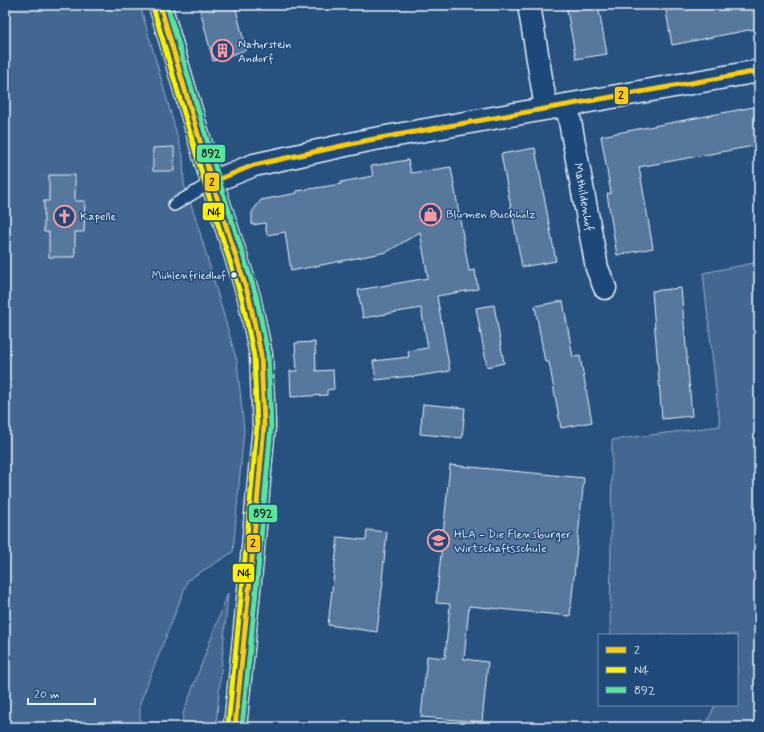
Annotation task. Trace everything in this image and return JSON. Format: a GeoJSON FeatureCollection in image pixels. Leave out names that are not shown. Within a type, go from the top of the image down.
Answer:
{"type":"FeatureCollection","features":[{"type":"Feature","properties":{"kind":"street"},"geometry":{"type":"LineString","coordinates":[[160,5],[212,182],[249,297],[261,355],[264,426],[235,727]]}},
{"type":"Feature","properties":{"kind":"street","name":"Mathildenhof"},"geometry":{"type":"LineString","coordinates":[[529,5],[557,106],[597,268],[605,288]]}},
{"type":"Feature","properties":{"kind":"street"},"geometry":{"type":"LineString","coordinates":[[212,182],[254,165],[369,140],[759,71]]}},
{"type":"Feature","properties":{"kind":"lane"},"geometry":{"type":"LineString","coordinates":[[174,205],[212,182]]}},
{"type":"Feature","properties":{"kind":"shaded area","name":"Mühlenfriedhof"},"geometry":{"type":"Polygon","coordinates":[[[5,5],[140,5],[183,156],[184,184],[197,222],[237,361],[244,430],[233,552],[188,580],[140,703],[140,727],[5,727],[5,5]]]}},
{"type":"Feature","properties":{"kind":"shaded area"},"geometry":{"type":"Polygon","coordinates":[[[759,262],[759,727],[705,727],[715,706],[738,706],[738,634],[610,634],[612,440],[720,426],[703,273],[759,262]]]}},
{"type":"Feature","properties":{"kind":"shaded area"},"geometry":{"type":"Polygon","coordinates":[[[228,593],[216,727],[182,727],[183,714],[228,593]]]}},
{"type":"Feature","properties":{"kind":"building"},"geometry":{"type":"Polygon","coordinates":[[[199,5],[235,5],[246,50],[213,61],[199,5]]]}},
{"type":"Feature","properties":{"kind":"building"},"geometry":{"type":"Polygon","coordinates":[[[566,5],[598,5],[607,54],[576,59],[566,5]]]}},
{"type":"Feature","properties":{"kind":"building"},"geometry":{"type":"Polygon","coordinates":[[[665,5],[759,5],[759,28],[672,45],[665,5]]]}},
{"type":"Feature","properties":{"kind":"building"},"geometry":{"type":"Polygon","coordinates":[[[759,106],[759,145],[639,167],[653,248],[617,255],[607,194],[611,193],[601,136],[759,106]]]}},
{"type":"Feature","properties":{"kind":"building"},"geometry":{"type":"Polygon","coordinates":[[[174,147],[174,171],[153,171],[153,148],[174,147]]]}},
{"type":"Feature","properties":{"kind":"building"},"geometry":{"type":"Polygon","coordinates":[[[535,148],[556,261],[522,267],[501,154],[535,148]]]}},
{"type":"Feature","properties":{"kind":"building"},"geometry":{"type":"Polygon","coordinates":[[[408,160],[411,173],[451,167],[469,271],[475,270],[478,289],[437,296],[450,371],[412,377],[376,380],[373,361],[409,357],[408,351],[428,348],[421,308],[363,318],[358,290],[428,278],[420,232],[387,252],[291,271],[285,232],[267,235],[265,223],[252,225],[252,212],[261,200],[297,193],[297,191],[341,184],[341,182],[373,176],[371,166],[408,160]]]}},
{"type":"Feature","properties":{"kind":"building","name":"Kapelle"},"geometry":{"type":"Polygon","coordinates":[[[49,175],[75,175],[75,201],[85,201],[84,232],[75,232],[75,257],[49,257],[49,232],[44,232],[44,201],[49,201],[49,175]]]}},
{"type":"Feature","properties":{"kind":"building"},"geometry":{"type":"Polygon","coordinates":[[[681,288],[692,416],[662,419],[652,291],[681,288]]]}},
{"type":"Feature","properties":{"kind":"building"},"geometry":{"type":"Polygon","coordinates":[[[563,301],[573,357],[580,356],[592,422],[561,428],[549,362],[545,362],[535,306],[563,301]]]}},
{"type":"Feature","properties":{"kind":"building"},"geometry":{"type":"Polygon","coordinates":[[[494,305],[504,363],[487,367],[476,308],[494,305]]]}},
{"type":"Feature","properties":{"kind":"building"},"geometry":{"type":"Polygon","coordinates":[[[315,342],[316,371],[333,370],[334,389],[327,390],[327,395],[291,397],[290,371],[297,371],[295,343],[315,342]]]}},
{"type":"Feature","properties":{"kind":"building"},"geometry":{"type":"Polygon","coordinates":[[[423,404],[465,408],[462,438],[420,434],[423,404]]]}},
{"type":"Feature","properties":{"kind":"building"},"geometry":{"type":"Polygon","coordinates":[[[450,465],[584,478],[570,616],[469,606],[464,659],[488,662],[482,722],[421,717],[427,656],[445,658],[450,604],[436,603],[450,465]]]}},
{"type":"Feature","properties":{"kind":"building"},"geometry":{"type":"Polygon","coordinates":[[[367,530],[387,532],[377,632],[328,625],[338,537],[366,540],[367,530]]]}},
{"type":"Feature","properties":{"kind":"transit line","name":"2"},"geometry":{"type":"LineString","coordinates":[[160,5],[212,182],[249,297],[261,355],[264,426],[235,727]]}},
{"type":"Feature","properties":{"kind":"transit line","name":"892"},"geometry":{"type":"LineString","coordinates":[[167,5],[219,180],[256,295],[268,354],[271,427],[242,727]]}},
{"type":"Feature","properties":{"kind":"transit line","name":"N4"},"geometry":{"type":"LineString","coordinates":[[153,7],[205,184],[242,299],[254,356],[257,426],[228,726]]}},
{"type":"Feature","properties":{"kind":"transit line","name":"2"},"geometry":{"type":"LineString","coordinates":[[212,182],[254,165],[369,140],[759,71]]}},
{"type":"Feature","properties":{"kind":"place","name":"Naturstein Andorf"},"geometry":{"type":"Point","coordinates":[222,51]}},
{"type":"Feature","properties":{"kind":"place","name":"Blumen Buchholz"},"geometry":{"type":"Point","coordinates":[431,214]}},
{"type":"Feature","properties":{"kind":"place","name":"Kapelle"},"geometry":{"type":"Point","coordinates":[64,216]}},
{"type":"Feature","properties":{"kind":"place","name":"Mühlenfriedhof"},"geometry":{"type":"Point","coordinates":[234,275]}},
{"type":"Feature","properties":{"kind":"place","name":"HLA - Die Flensburger Wirtschaftsschule"},"geometry":{"type":"Point","coordinates":[439,541]}}]}
